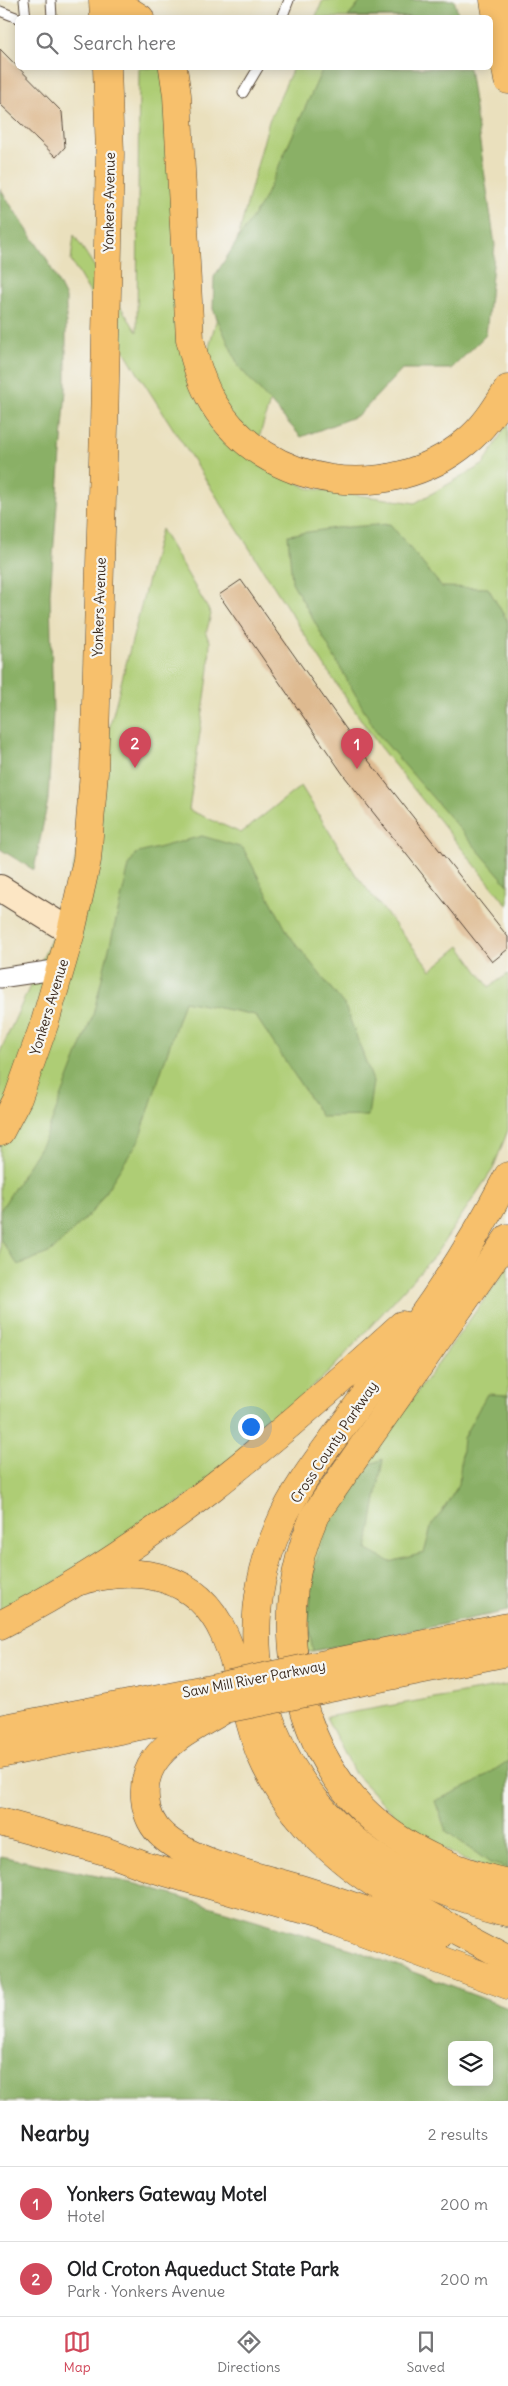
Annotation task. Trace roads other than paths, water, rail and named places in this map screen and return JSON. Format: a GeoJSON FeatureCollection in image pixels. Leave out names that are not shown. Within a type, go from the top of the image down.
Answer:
{"type":"FeatureCollection","features":[{"type":"Feature","properties":{"kind":"main road"},"geometry":{"type":"LineString","coordinates":[[104,0],[104,15]]}},
{"type":"Feature","properties":{"kind":"main road"},"geometry":{"type":"LineString","coordinates":[[112,0],[135,15]]}},
{"type":"Feature","properties":{"kind":"main road"},"geometry":{"type":"LineString","coordinates":[[494,0],[508,80]]}},
{"type":"Feature","properties":{"kind":"main road","name":"Yonkers Avenue"},"geometry":{"type":"LineString","coordinates":[[0,1132],[18,1098],[31,1064],[61,969],[87,860],[94,772],[110,183],[107,70]]}},
{"type":"Feature","properties":{"kind":"main road"},"geometry":{"type":"LineString","coordinates":[[173,70],[177,94],[190,339],[195,363],[204,386],[214,404],[239,434],[267,456],[311,475],[338,481],[356,482],[391,479],[428,467],[467,442],[483,427],[508,389]]}},
{"type":"Feature","properties":{"kind":"main road","name":"Cross County Parkway"},"geometry":{"type":"LineString","coordinates":[[508,1176],[444,1287],[298,1490],[279,1526],[266,1564],[258,1604],[256,1636],[258,1674],[268,1716],[285,1755],[316,1801],[349,1836],[383,1862],[421,1883],[461,1898],[508,1910]]}},
{"type":"Feature","properties":{"kind":"main road"},"geometry":{"type":"LineString","coordinates":[[508,1238],[315,1515],[297,1563],[290,1617],[298,1686],[308,1724],[323,1758],[344,1789],[369,1815],[415,1850],[462,1871],[508,1883]]}},
{"type":"Feature","properties":{"kind":"main road"},"geometry":{"type":"LineString","coordinates":[[0,1625],[80,1581],[178,1515],[246,1463],[345,1378],[444,1287]]}},
{"type":"Feature","properties":{"kind":"main road"},"geometry":{"type":"LineString","coordinates":[[80,1581],[118,1573],[151,1574],[176,1582],[195,1595],[207,1608],[224,1634],[261,1754],[282,1793],[308,1827],[358,1872],[396,1898],[508,1958]]}},
{"type":"Feature","properties":{"kind":"main road","name":"Saw Mill River Parkway"},"geometry":{"type":"LineString","coordinates":[[318,1678],[508,1627]]}},
{"type":"Feature","properties":{"kind":"main road","name":"Saw Mill River Parkway"},"geometry":{"type":"LineString","coordinates":[[0,1754],[223,1697],[318,1678],[508,1652]]}},
{"type":"Feature","properties":{"kind":"main road"},"geometry":{"type":"LineString","coordinates":[[223,1697],[163,1750],[152,1765],[147,1778],[146,1803],[150,1818],[165,1838],[180,1848],[218,1864],[320,1895],[460,1945],[508,1958]]}},
{"type":"Feature","properties":{"kind":"main road","name":"Saw Mill River Parkway"},"geometry":{"type":"LineString","coordinates":[[0,1729],[223,1697]]}},
{"type":"Feature","properties":{"kind":"main road"},"geometry":{"type":"LineString","coordinates":[[0,1822],[105,1851],[148,1867],[337,1922],[508,1985]]}},
{"type":"Feature","properties":{"kind":"main road"},"geometry":{"type":"LineString","coordinates":[[0,1837],[102,1860],[148,1867]]}},
{"type":"Feature","properties":{"kind":"street"},"geometry":{"type":"LineString","coordinates":[[0,888],[71,932]]}},
{"type":"Feature","properties":{"kind":"street"},"geometry":{"type":"LineString","coordinates":[[0,978],[61,969]]}},
{"type":"Feature","properties":{"kind":"lane"},"geometry":{"type":"LineString","coordinates":[[24,0],[26,15]]}},
{"type":"Feature","properties":{"kind":"lane"},"geometry":{"type":"LineString","coordinates":[[51,0],[52,15]]}},
{"type":"Feature","properties":{"kind":"lane"},"geometry":{"type":"LineString","coordinates":[[283,15],[289,0]]}},
{"type":"Feature","properties":{"kind":"lane"},"geometry":{"type":"LineString","coordinates":[[498,0],[508,29]]}},
{"type":"Feature","properties":{"kind":"lane"},"geometry":{"type":"LineString","coordinates":[[0,11],[15,17]]}},
{"type":"Feature","properties":{"kind":"lane"},"geometry":{"type":"LineString","coordinates":[[244,93],[257,70]]}},
{"type":"Feature","properties":{"kind":"place","name":"Old Croton Aqueduct State Park"},"geometry":{"type":"Point","coordinates":[135,768]}},
{"type":"Feature","properties":{"kind":"place","name":"Yonkers Gateway Motel"},"geometry":{"type":"Point","coordinates":[357,769]}}]}
